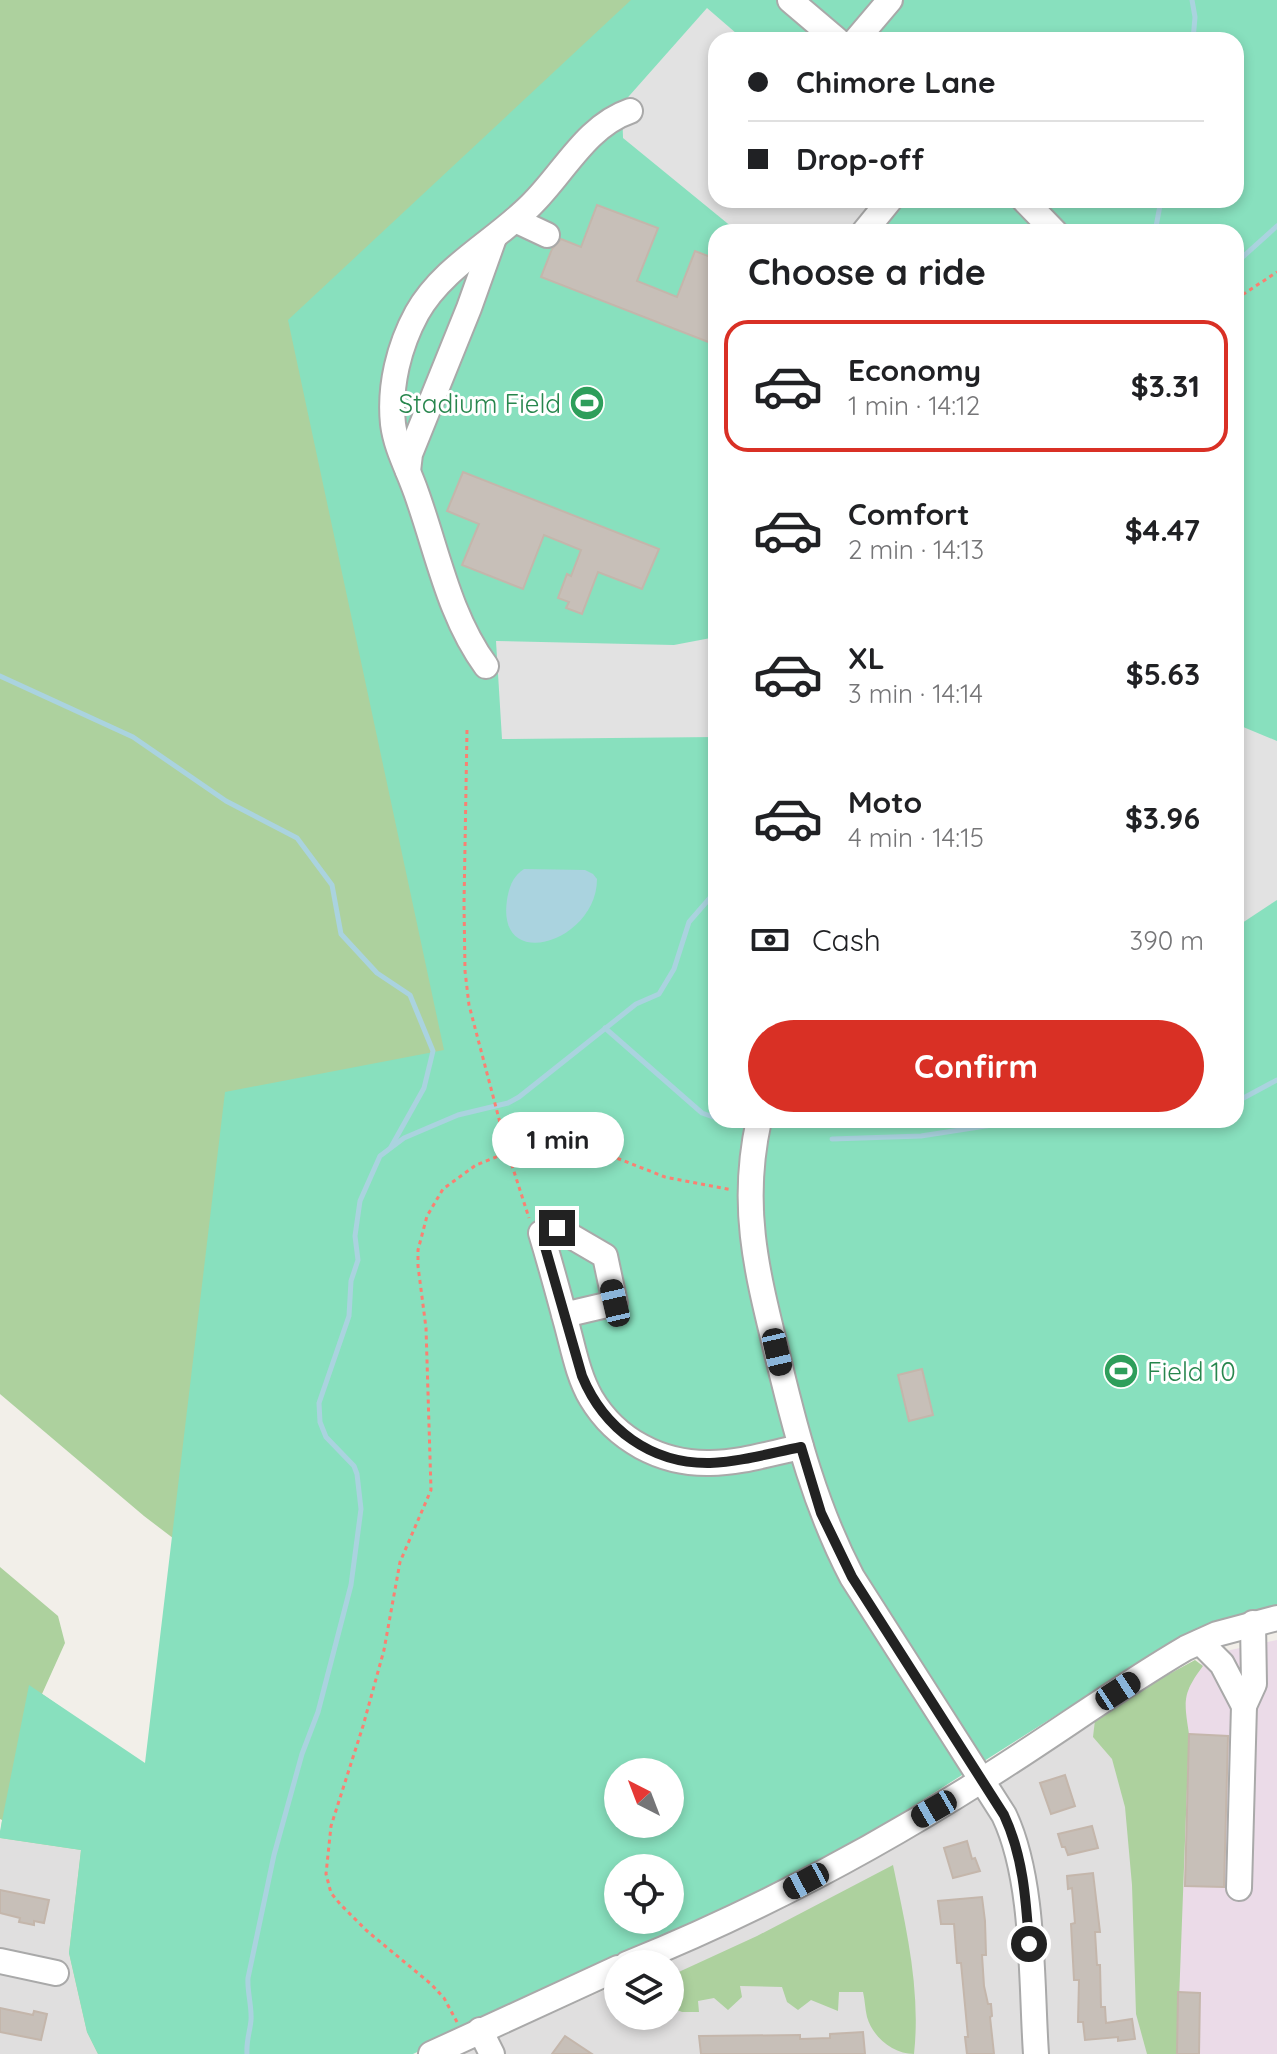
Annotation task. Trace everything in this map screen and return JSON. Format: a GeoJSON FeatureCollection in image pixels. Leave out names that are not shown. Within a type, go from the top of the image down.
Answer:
{"type":"FeatureCollection","features":[{"type":"Feature","properties":{"kind":"street"},"geometry":{"type":"LineString","coordinates":[[790,0],[828,32]]}},
{"type":"Feature","properties":{"kind":"street"},"geometry":{"type":"LineString","coordinates":[[863,32],[890,0]]}},
{"type":"Feature","properties":{"kind":"street"},"geometry":{"type":"LineString","coordinates":[[486,666],[462,622],[435,556],[429,502],[408,471],[396,439],[392,396],[395,376],[408,332],[418,312],[441,282],[515,220],[604,123],[630,111]]}},
{"type":"Feature","properties":{"kind":"street"},"geometry":{"type":"LineString","coordinates":[[870,224],[884,208]]}},
{"type":"Feature","properties":{"kind":"street"},"geometry":{"type":"LineString","coordinates":[[1032,208],[1047,224]]}},
{"type":"Feature","properties":{"kind":"street"},"geometry":{"type":"LineString","coordinates":[[515,220],[547,235]]}},
{"type":"Feature","properties":{"kind":"street"},"geometry":{"type":"LineString","coordinates":[[408,471],[410,454],[465,320],[494,238]]}},
{"type":"Feature","properties":{"kind":"street"},"geometry":{"type":"LineString","coordinates":[[758,1128],[750,1181],[751,1235],[801,1447],[821,1513],[852,1577],[1004,1815],[1017,1849],[1025,1889],[1036,2054]]}},
{"type":"Feature","properties":{"kind":"street"},"geometry":{"type":"LineString","coordinates":[[564,1315],[615,1303],[605,1256],[557,1228],[541,1233],[564,1315],[590,1396],[619,1432],[641,1447],[686,1462],[713,1463],[801,1447]]}},
{"type":"Feature","properties":{"kind":"street"},"geometry":{"type":"LineString","coordinates":[[658,1950],[780,1895],[858,1854],[982,1780],[1166,1659],[1200,1642],[1265,1621],[1254,1684],[1244,1706],[1239,1888]]}},
{"type":"Feature","properties":{"kind":"street"},"geometry":{"type":"LineString","coordinates":[[1200,1642],[1222,1664],[1244,1706]]}},
{"type":"Feature","properties":{"kind":"street"},"geometry":{"type":"LineString","coordinates":[[0,1961],[56,1973]]}},
{"type":"Feature","properties":{"kind":"street"},"geometry":{"type":"LineString","coordinates":[[431,2054],[470,2030],[604,1974]]}},
{"type":"Feature","properties":{"kind":"street"},"geometry":{"type":"LineString","coordinates":[[470,2030],[492,2054]]}},
{"type":"Feature","properties":{"kind":"path"},"geometry":{"type":"LineString","coordinates":[[1244,294],[1277,272]]}},
{"type":"Feature","properties":{"kind":"path"},"geometry":{"type":"LineString","coordinates":[[467,730],[465,971],[469,1005],[529,1220],[541,1233]]}},
{"type":"Feature","properties":{"kind":"path"},"geometry":{"type":"LineString","coordinates":[[470,2030],[431,1984],[367,1931],[331,1893],[326,1874],[334,1814],[384,1650],[400,1562],[431,1490],[427,1338],[418,1266],[422,1234],[431,1206],[451,1181],[476,1165],[508,1153],[560,1145],[586,1146],[665,1177],[740,1191]]}},
{"type":"Feature","properties":{"kind":"shaded area"},"geometry":{"type":"Polygon","coordinates":[[[707,8],[735,32],[708,32],[708,207],[623,138],[622,104],[707,8]]]}},
{"type":"Feature","properties":{"kind":"shaded area"},"geometry":{"type":"Polygon","coordinates":[[[709,208],[871,208],[884,224],[728,224],[709,208]]]}},
{"type":"Feature","properties":{"kind":"shaded area"},"geometry":{"type":"Polygon","coordinates":[[[708,639],[708,737],[502,739],[496,641],[674,645],[708,639]]]}},
{"type":"Feature","properties":{"kind":"shaded area"},"geometry":{"type":"Polygon","coordinates":[[[1244,727],[1277,741],[1277,900],[1244,922],[1244,727]]]}},
{"type":"Feature","properties":{"kind":"shaded area"},"geometry":{"type":"Polygon","coordinates":[[[1277,1640],[1277,2054],[1157,2054],[1166,1682],[1226,1651],[1277,1640]]]}},
{"type":"Feature","properties":{"kind":"shaded area"},"geometry":{"type":"Polygon","coordinates":[[[1136,1692],[1150,2054],[462,2054],[604,1990],[604,2030],[684,2030],[684,1953],[866,1864],[966,1804],[1136,1692]]]}},
{"type":"Feature","properties":{"kind":"shaded area"},"geometry":{"type":"Polygon","coordinates":[[[0,1838],[81,1850],[69,1953],[87,2032],[98,2054],[0,2054],[0,1838]]]}},
{"type":"Feature","properties":{"kind":"green space"},"geometry":{"type":"Polygon","coordinates":[[[0,0],[638,0],[716,1489],[683,1758],[604,1758],[604,1838],[674,1838],[672,1854],[604,1854],[604,1925],[224,1577],[144,1516],[0,1394],[0,0]]]}},
{"type":"Feature","properties":{"kind":"green space"},"geometry":{"type":"Polygon","coordinates":[[[631,0],[1277,0],[1277,1608],[1248,1612],[1183,1635],[858,1841],[778,1884],[684,1928],[684,1854],[604,1854],[604,1934],[671,1934],[636,1950],[604,1950],[604,1965],[413,2054],[98,2054],[87,2032],[69,1953],[81,1850],[0,1838],[0,1831],[29,1685],[145,1763],[225,1092],[444,1050],[288,320],[631,0]]]}},
{"type":"Feature","properties":{"kind":"green space"},"geometry":{"type":"Polygon","coordinates":[[[0,1567],[58,1616],[65,1643],[42,1694],[89,1727],[98,2054],[87,2032],[69,1953],[81,1850],[0,1838],[0,1567]]]}},
{"type":"Feature","properties":{"kind":"green space"},"geometry":{"type":"Polygon","coordinates":[[[1195,1660],[1203,1666],[1186,1698],[1189,1734],[1177,2054],[1147,2054],[1136,2014],[1132,1885],[1125,1807],[1112,1759],[1093,1737],[1095,1720],[1136,1692],[1195,1660]]]}},
{"type":"Feature","properties":{"kind":"green space"},"geometry":{"type":"Polygon","coordinates":[[[893,1865],[914,1982],[914,2054],[892,2048],[874,2032],[867,2017],[863,1992],[839,1992],[838,2011],[811,2000],[798,2010],[787,2002],[782,1987],[740,1986],[742,1997],[728,2010],[714,1998],[698,2001],[699,2012],[684,2012],[684,1970],[757,1936],[893,1865]]]}},
{"type":"Feature","properties":{"kind":"water"},"geometry":{"type":"Polygon","coordinates":[[[524,869],[585,870],[597,879],[593,901],[581,919],[566,933],[548,941],[531,942],[516,937],[508,923],[507,900],[512,882],[524,869]]]}},
{"type":"Feature","properties":{"kind":"building"},"geometry":{"type":"Polygon","coordinates":[[[597,205],[658,228],[637,281],[677,297],[695,251],[708,256],[708,342],[541,277],[552,249],[561,239],[581,247],[597,205]]]}},
{"type":"Feature","properties":{"kind":"building"},"geometry":{"type":"Polygon","coordinates":[[[463,472],[659,549],[642,589],[598,572],[582,614],[566,608],[569,602],[558,598],[581,550],[544,535],[523,589],[462,565],[479,524],[447,511],[463,472]]]}},
{"type":"Feature","properties":{"kind":"building"},"geometry":{"type":"Polygon","coordinates":[[[922,1369],[933,1415],[909,1421],[898,1375],[922,1369]]]}},
{"type":"Feature","properties":{"kind":"building"},"geometry":{"type":"Polygon","coordinates":[[[1189,1734],[1228,1736],[1224,1887],[1185,1886],[1189,1734]]]}},
{"type":"Feature","properties":{"kind":"building"},"geometry":{"type":"Polygon","coordinates":[[[1065,1775],[1075,1806],[1051,1814],[1040,1783],[1065,1775]]]}},
{"type":"Feature","properties":{"kind":"building"},"geometry":{"type":"Polygon","coordinates":[[[1092,1826],[1098,1848],[1068,1855],[1058,1834],[1092,1826]]]}},
{"type":"Feature","properties":{"kind":"building"},"geometry":{"type":"Polygon","coordinates":[[[967,1841],[972,1859],[975,1858],[980,1871],[953,1878],[944,1848],[967,1841]]]}},
{"type":"Feature","properties":{"kind":"building"},"geometry":{"type":"Polygon","coordinates":[[[1093,1873],[1100,1932],[1095,1932],[1101,2007],[1105,2007],[1106,2023],[1132,2019],[1135,2039],[1085,2040],[1083,2022],[1078,2022],[1079,1980],[1074,1980],[1071,1924],[1075,1923],[1072,1888],[1068,1889],[1067,1876],[1093,1873]]]}},
{"type":"Feature","properties":{"kind":"building"},"geometry":{"type":"Polygon","coordinates":[[[0,1890],[49,1900],[44,1923],[19,1922],[20,1918],[0,1913],[0,1890]]]}},
{"type":"Feature","properties":{"kind":"building"},"geometry":{"type":"Polygon","coordinates":[[[982,1897],[986,1955],[982,1955],[984,1986],[988,2004],[991,2004],[994,2054],[967,2054],[961,1963],[957,1963],[954,1924],[941,1924],[938,1901],[982,1897]]]}},
{"type":"Feature","properties":{"kind":"building"},"geometry":{"type":"Polygon","coordinates":[[[1178,1992],[1200,1993],[1199,2054],[1177,2054],[1178,1992]]]}},
{"type":"Feature","properties":{"kind":"building"},"geometry":{"type":"Polygon","coordinates":[[[0,2008],[33,2015],[34,2011],[47,2014],[41,2040],[0,2032],[0,2008]]]}},
{"type":"Feature","properties":{"kind":"building"},"geometry":{"type":"Polygon","coordinates":[[[863,2032],[865,2054],[701,2054],[699,2036],[800,2035],[800,2039],[863,2032]]]}},
{"type":"Feature","properties":{"kind":"building"},"geometry":{"type":"Polygon","coordinates":[[[565,2036],[592,2054],[552,2054],[565,2036]]]}},
{"type":"Feature","properties":{"kind":"waterway"},"geometry":{"type":"LineString","coordinates":[[1192,0],[1194,32]]}},
{"type":"Feature","properties":{"kind":"waterway"},"geometry":{"type":"LineString","coordinates":[[1156,224],[1160,208]]}},
{"type":"Feature","properties":{"kind":"waterway"},"geometry":{"type":"LineString","coordinates":[[1244,256],[1277,226]]}},
{"type":"Feature","properties":{"kind":"waterway"},"geometry":{"type":"LineString","coordinates":[[0,676],[133,737],[226,801],[297,838],[332,885],[341,934],[377,973],[410,995],[433,1051],[424,1088],[391,1147]]}},
{"type":"Feature","properties":{"kind":"waterway"},"geometry":{"type":"LineString","coordinates":[[247,2054],[251,2015],[248,1978],[274,1855],[302,1754],[318,1712],[351,1585],[361,1509],[357,1474],[354,1466],[326,1437],[320,1422],[319,1403],[349,1316],[351,1281],[358,1260],[355,1236],[360,1201],[380,1156],[404,1138],[458,1115],[508,1103],[519,1097],[636,1004],[659,994],[674,969],[689,922],[708,900]]}},
{"type":"Feature","properties":{"kind":"waterway"},"geometry":{"type":"LineString","coordinates":[[605,1028],[708,1115]]}},
{"type":"Feature","properties":{"kind":"waterway"},"geometry":{"type":"LineString","coordinates":[[1244,1098],[1277,1080]]}},
{"type":"Feature","properties":{"kind":"waterway"},"geometry":{"type":"LineString","coordinates":[[832,1139],[921,1136],[973,1128]]}},
{"type":"Feature","properties":{"kind":"place","name":"Stadium Field"},"geometry":{"type":"Point","coordinates":[587,403]}},
{"type":"Feature","properties":{"kind":"place","name":"Field 10"},"geometry":{"type":"Point","coordinates":[1121,1371]}},
{"type":"Feature","properties":{"kind":"route"},"geometry":{"type":"LineString","coordinates":[[557,1228],[541,1233],[582,1376],[590,1396],[619,1432],[641,1447],[686,1462],[713,1463],[801,1447],[821,1513],[852,1577],[1004,1815],[1013,1834],[1025,1889],[1029,1944]]}}]}
